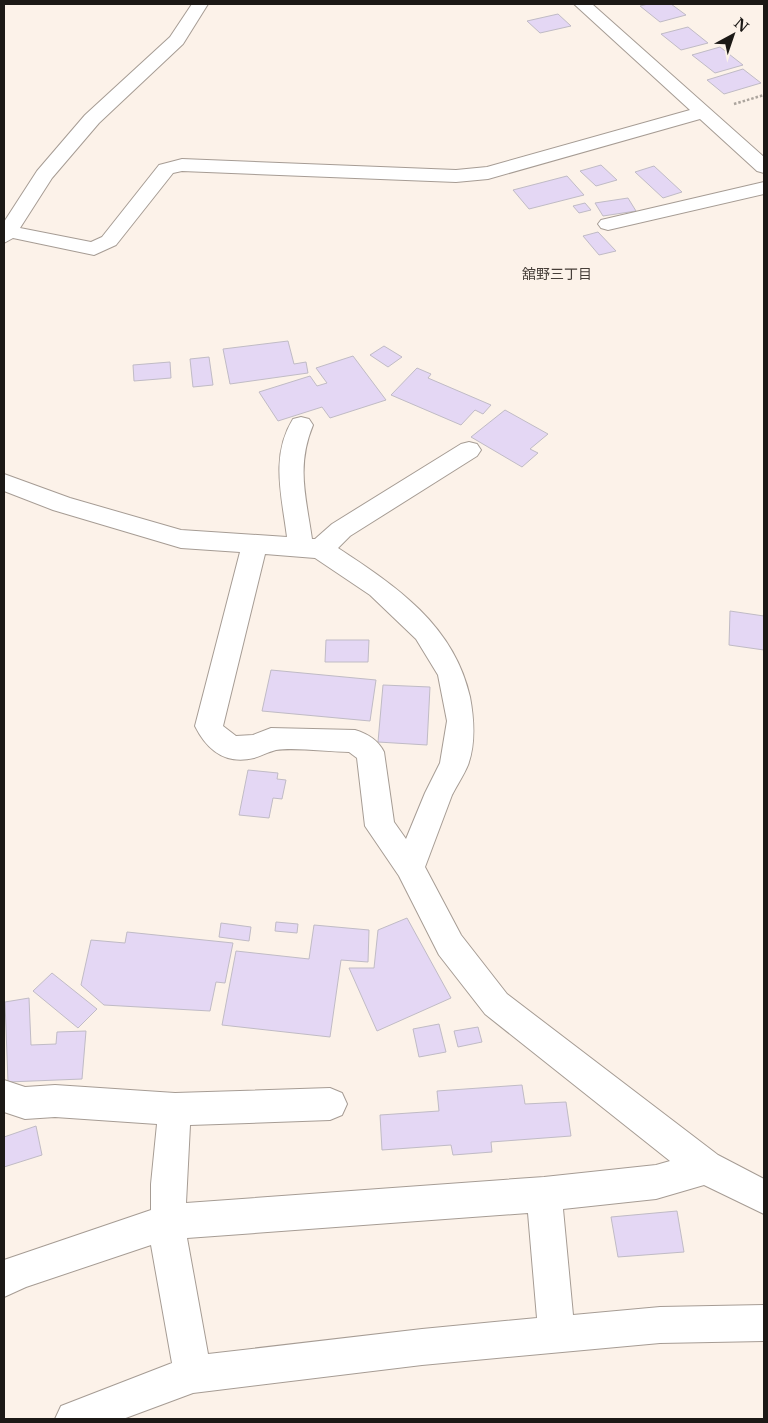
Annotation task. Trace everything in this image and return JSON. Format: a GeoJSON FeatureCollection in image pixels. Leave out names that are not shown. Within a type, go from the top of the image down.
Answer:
{"type":"FeatureCollection","features":[{"type":"Feature","properties":{"kind":"street"},"geometry":{"type":"LineString","coordinates":[[200,4],[177,40],[92,119],[44,175],[6,234],[94,249],[109,241],[166,169],[182,164],[456,176],[488,173],[704,112]]}},
{"type":"Feature","properties":{"kind":"street"},"geometry":{"type":"LineString","coordinates":[[582,4],[764,167]]}},
{"type":"Feature","properties":{"kind":"street"},"geometry":{"type":"LineString","coordinates":[[608,224],[764,188]]}},
{"type":"Feature","properties":{"kind":"street"},"geometry":{"type":"LineString","coordinates":[[301,425],[293,444],[290,467],[311,548]]}},
{"type":"Feature","properties":{"kind":"street"},"geometry":{"type":"LineString","coordinates":[[311,548],[469,450]]}},
{"type":"Feature","properties":{"kind":"street"},"geometry":{"type":"LineString","coordinates":[[4,482],[62,504],[181,539],[311,548],[379,588],[425,632],[451,674],[461,721],[454,764],[439,792],[410,867]]}},
{"type":"Feature","properties":{"kind":"street"},"geometry":{"type":"LineString","coordinates":[[255,544],[209,726],[213,735],[232,748],[242,749],[261,745],[271,739],[355,741],[370,752],[380,826],[410,867],[450,945],[496,1004],[706,1167],[764,1197]]}},
{"type":"Feature","properties":{"kind":"street"},"geometry":{"type":"LineString","coordinates":[[4,1096],[25,1103],[55,1101],[175,1109],[330,1104]]}},
{"type":"Feature","properties":{"kind":"street"},"geometry":{"type":"LineString","coordinates":[[175,1109],[168,1184],[169,1247],[193,1374]]}},
{"type":"Feature","properties":{"kind":"street"},"geometry":{"type":"LineString","coordinates":[[4,1279],[21,1271],[168,1222],[544,1194],[656,1182],[706,1167]]}},
{"type":"Feature","properties":{"kind":"street"},"geometry":{"type":"LineString","coordinates":[[544,1194],[557,1335]]}},
{"type":"Feature","properties":{"kind":"street"},"geometry":{"type":"LineString","coordinates":[[74,1419],[193,1374],[422,1347],[660,1325],[764,1323]]}},
{"type":"Feature","properties":{"kind":"building"},"geometry":{"type":"Polygon","coordinates":[[[671,4],[686,15],[660,22],[640,6],[671,4]]]}},
{"type":"Feature","properties":{"kind":"building"},"geometry":{"type":"Polygon","coordinates":[[[558,14],[571,26],[540,33],[527,21],[558,14]]]}},
{"type":"Feature","properties":{"kind":"building"},"geometry":{"type":"Polygon","coordinates":[[[688,27],[708,43],[681,50],[661,34],[688,27]]]}},
{"type":"Feature","properties":{"kind":"building"},"geometry":{"type":"Polygon","coordinates":[[[720,47],[743,65],[715,73],[692,55],[720,47]]]}},
{"type":"Feature","properties":{"kind":"building"},"geometry":{"type":"Polygon","coordinates":[[[743,69],[761,83],[724,94],[707,80],[743,69]]]}},
{"type":"Feature","properties":{"kind":"building"},"geometry":{"type":"Polygon","coordinates":[[[601,165],[617,180],[596,186],[580,171],[601,165]]]}},
{"type":"Feature","properties":{"kind":"building"},"geometry":{"type":"Polygon","coordinates":[[[654,166],[682,192],[663,198],[635,172],[654,166]]]}},
{"type":"Feature","properties":{"kind":"building"},"geometry":{"type":"Polygon","coordinates":[[[567,176],[584,195],[529,209],[513,190],[567,176]]]}},
{"type":"Feature","properties":{"kind":"building"},"geometry":{"type":"Polygon","coordinates":[[[628,198],[636,211],[603,216],[595,203],[628,198]]]}},
{"type":"Feature","properties":{"kind":"building"},"geometry":{"type":"Polygon","coordinates":[[[585,203],[591,210],[579,213],[573,206],[585,203]]]}},
{"type":"Feature","properties":{"kind":"building"},"geometry":{"type":"Polygon","coordinates":[[[598,232],[616,251],[599,255],[583,236],[598,232]]]}},
{"type":"Feature","properties":{"kind":"building"},"geometry":{"type":"Polygon","coordinates":[[[288,341],[294,364],[306,362],[308,373],[230,384],[223,349],[288,341]]]}},
{"type":"Feature","properties":{"kind":"building"},"geometry":{"type":"Polygon","coordinates":[[[384,346],[402,357],[388,367],[370,355],[384,346]]]}},
{"type":"Feature","properties":{"kind":"building"},"geometry":{"type":"Polygon","coordinates":[[[353,356],[386,400],[330,418],[322,407],[278,421],[259,392],[310,376],[317,386],[327,383],[316,368],[353,356]]]}},
{"type":"Feature","properties":{"kind":"building"},"geometry":{"type":"Polygon","coordinates":[[[209,357],[213,385],[193,387],[190,359],[209,357]]]}},
{"type":"Feature","properties":{"kind":"building"},"geometry":{"type":"Polygon","coordinates":[[[170,362],[171,378],[134,381],[133,365],[170,362]]]}},
{"type":"Feature","properties":{"kind":"building"},"geometry":{"type":"Polygon","coordinates":[[[417,368],[431,374],[428,378],[491,405],[483,414],[475,410],[461,425],[391,395],[417,368]]]}},
{"type":"Feature","properties":{"kind":"building"},"geometry":{"type":"Polygon","coordinates":[[[505,410],[548,434],[530,449],[538,453],[522,467],[471,437],[505,410]]]}},
{"type":"Feature","properties":{"kind":"building"},"geometry":{"type":"Polygon","coordinates":[[[730,611],[764,616],[764,650],[729,645],[730,611]]]}},
{"type":"Feature","properties":{"kind":"building"},"geometry":{"type":"Polygon","coordinates":[[[326,640],[369,640],[368,662],[325,662],[326,640]]]}},
{"type":"Feature","properties":{"kind":"building"},"geometry":{"type":"Polygon","coordinates":[[[271,670],[376,680],[370,721],[262,711],[271,670]]]}},
{"type":"Feature","properties":{"kind":"building"},"geometry":{"type":"Polygon","coordinates":[[[383,685],[430,687],[427,745],[378,742],[383,685]]]}},
{"type":"Feature","properties":{"kind":"building"},"geometry":{"type":"Polygon","coordinates":[[[248,770],[278,773],[277,779],[286,780],[282,799],[273,798],[269,818],[239,815],[248,770]]]}},
{"type":"Feature","properties":{"kind":"building"},"geometry":{"type":"Polygon","coordinates":[[[407,918],[451,998],[377,1031],[349,968],[374,968],[378,930],[407,918]]]}},
{"type":"Feature","properties":{"kind":"building"},"geometry":{"type":"Polygon","coordinates":[[[276,922],[298,924],[297,933],[275,931],[276,922]]]}},
{"type":"Feature","properties":{"kind":"building"},"geometry":{"type":"Polygon","coordinates":[[[221,923],[251,927],[249,941],[219,937],[221,923]]]}},
{"type":"Feature","properties":{"kind":"building"},"geometry":{"type":"Polygon","coordinates":[[[314,925],[369,930],[368,962],[341,960],[330,1037],[222,1025],[236,951],[309,959],[314,925]]]}},
{"type":"Feature","properties":{"kind":"building"},"geometry":{"type":"Polygon","coordinates":[[[127,932],[233,943],[225,983],[216,982],[210,1011],[104,1005],[81,985],[91,940],[125,943],[127,932]]]}},
{"type":"Feature","properties":{"kind":"building"},"geometry":{"type":"Polygon","coordinates":[[[52,973],[97,1009],[78,1028],[33,991],[52,973]]]}},
{"type":"Feature","properties":{"kind":"building"},"geometry":{"type":"Polygon","coordinates":[[[29,998],[31,1045],[56,1044],[57,1032],[86,1031],[82,1079],[8,1082],[5,1002],[29,998]]]}},
{"type":"Feature","properties":{"kind":"building"},"geometry":{"type":"Polygon","coordinates":[[[439,1024],[446,1052],[419,1057],[413,1029],[439,1024]]]}},
{"type":"Feature","properties":{"kind":"building"},"geometry":{"type":"Polygon","coordinates":[[[478,1027],[482,1042],[458,1047],[454,1031],[478,1027]]]}},
{"type":"Feature","properties":{"kind":"building"},"geometry":{"type":"Polygon","coordinates":[[[522,1085],[525,1104],[566,1102],[571,1136],[491,1142],[492,1152],[453,1155],[451,1145],[382,1150],[380,1115],[439,1111],[437,1091],[522,1085]]]}},
{"type":"Feature","properties":{"kind":"building"},"geometry":{"type":"Polygon","coordinates":[[[36,1126],[42,1155],[4,1167],[4,1137],[36,1126]]]}},
{"type":"Feature","properties":{"kind":"building"},"geometry":{"type":"Polygon","coordinates":[[[677,1211],[684,1252],[618,1257],[611,1217],[677,1211]]]}},
{"type":"Feature","properties":{"kind":"district","name":"舘野三丁目"},"geometry":{"type":"Point","coordinates":[557,274]}}]}
